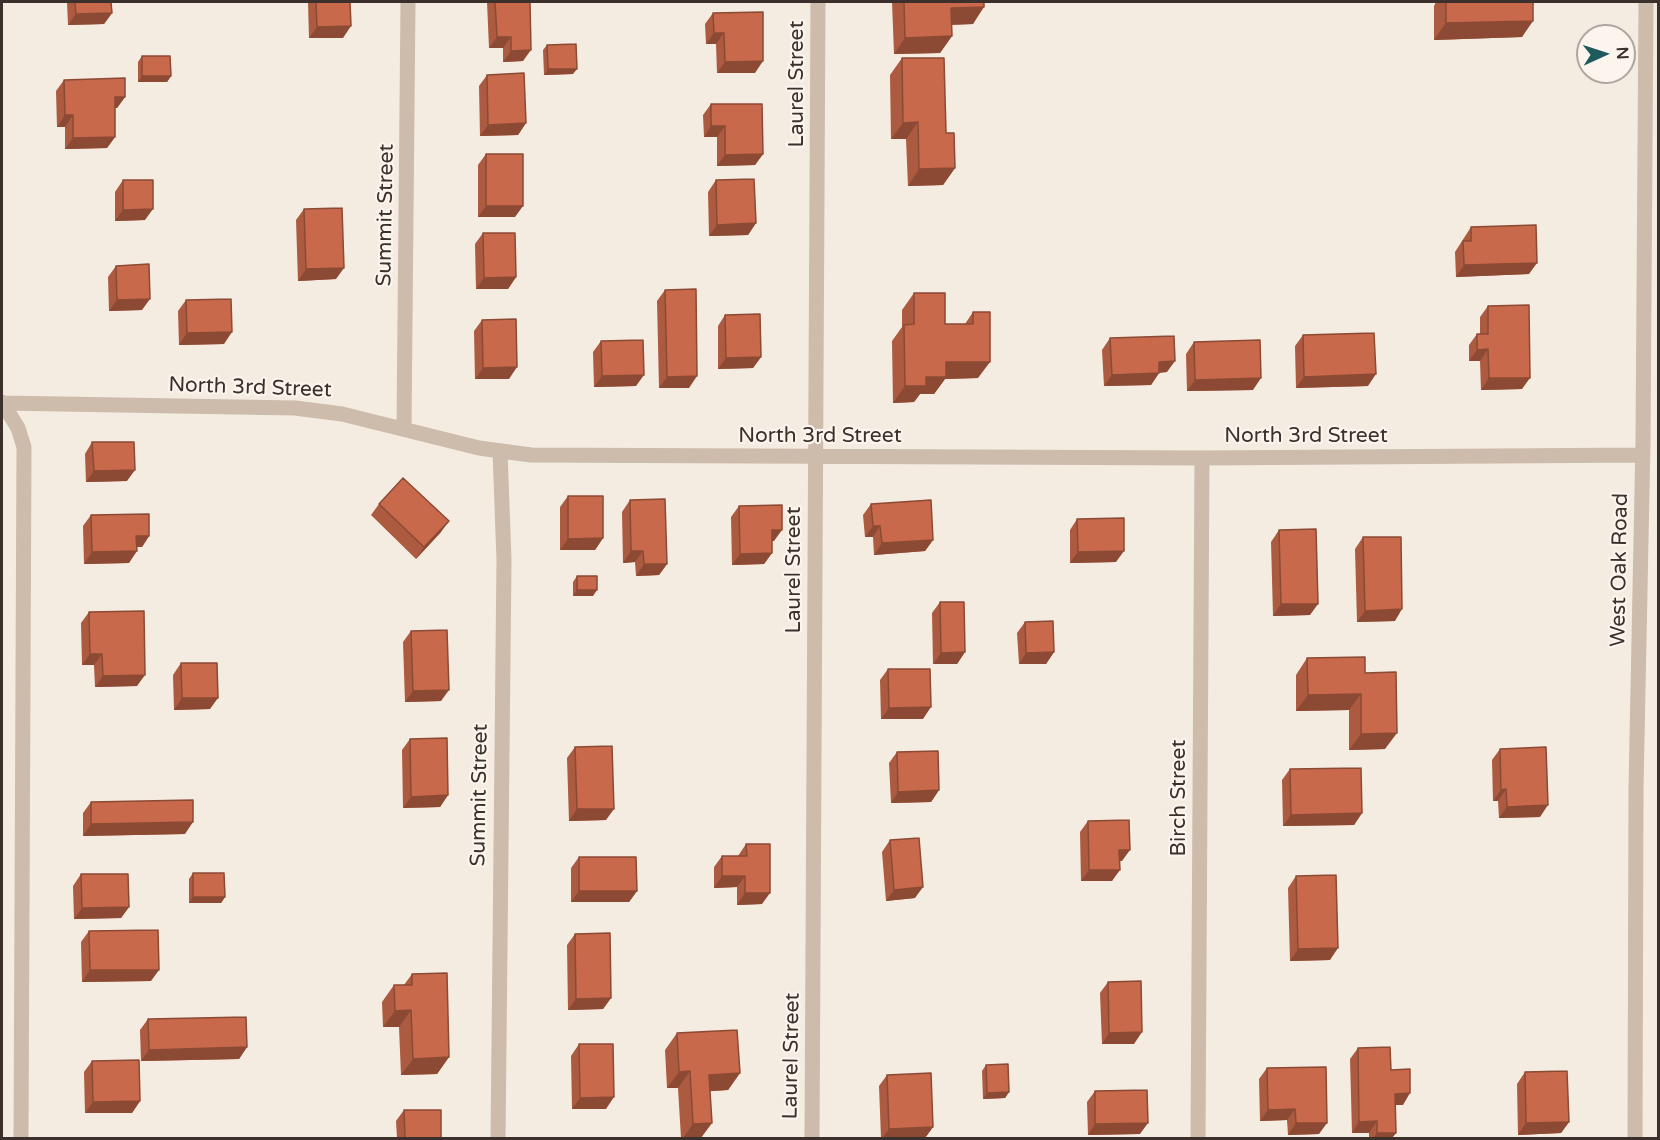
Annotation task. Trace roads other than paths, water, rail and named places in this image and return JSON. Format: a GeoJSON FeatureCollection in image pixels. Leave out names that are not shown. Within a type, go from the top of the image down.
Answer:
{"type":"FeatureCollection","features":[{"type":"Feature","properties":{"kind":"street","name":"Summit Street"},"geometry":{"type":"LineString","coordinates":[[404,428],[408,2]]}},
{"type":"Feature","properties":{"kind":"street","name":"Laurel Street"},"geometry":{"type":"LineString","coordinates":[[812,1138],[818,2]]}},
{"type":"Feature","properties":{"kind":"street","name":"West Oak Road"},"geometry":{"type":"LineString","coordinates":[[1635,1138],[1636,788],[1643,455],[1646,2]]}},
{"type":"Feature","properties":{"kind":"street","name":"North 3rd Street"},"geometry":{"type":"LineString","coordinates":[[2,402],[295,408],[342,414],[500,451],[531,455],[1202,458],[1643,455]]}},
{"type":"Feature","properties":{"kind":"street"},"geometry":{"type":"LineString","coordinates":[[2,402],[18,428],[24,447],[21,1138]]}},
{"type":"Feature","properties":{"kind":"street","name":"Summit Street"},"geometry":{"type":"LineString","coordinates":[[498,1138],[504,560],[500,451]]}},
{"type":"Feature","properties":{"kind":"street","name":"Birch Street"},"geometry":{"type":"LineString","coordinates":[[1198,1138],[1202,458]]}}]}
